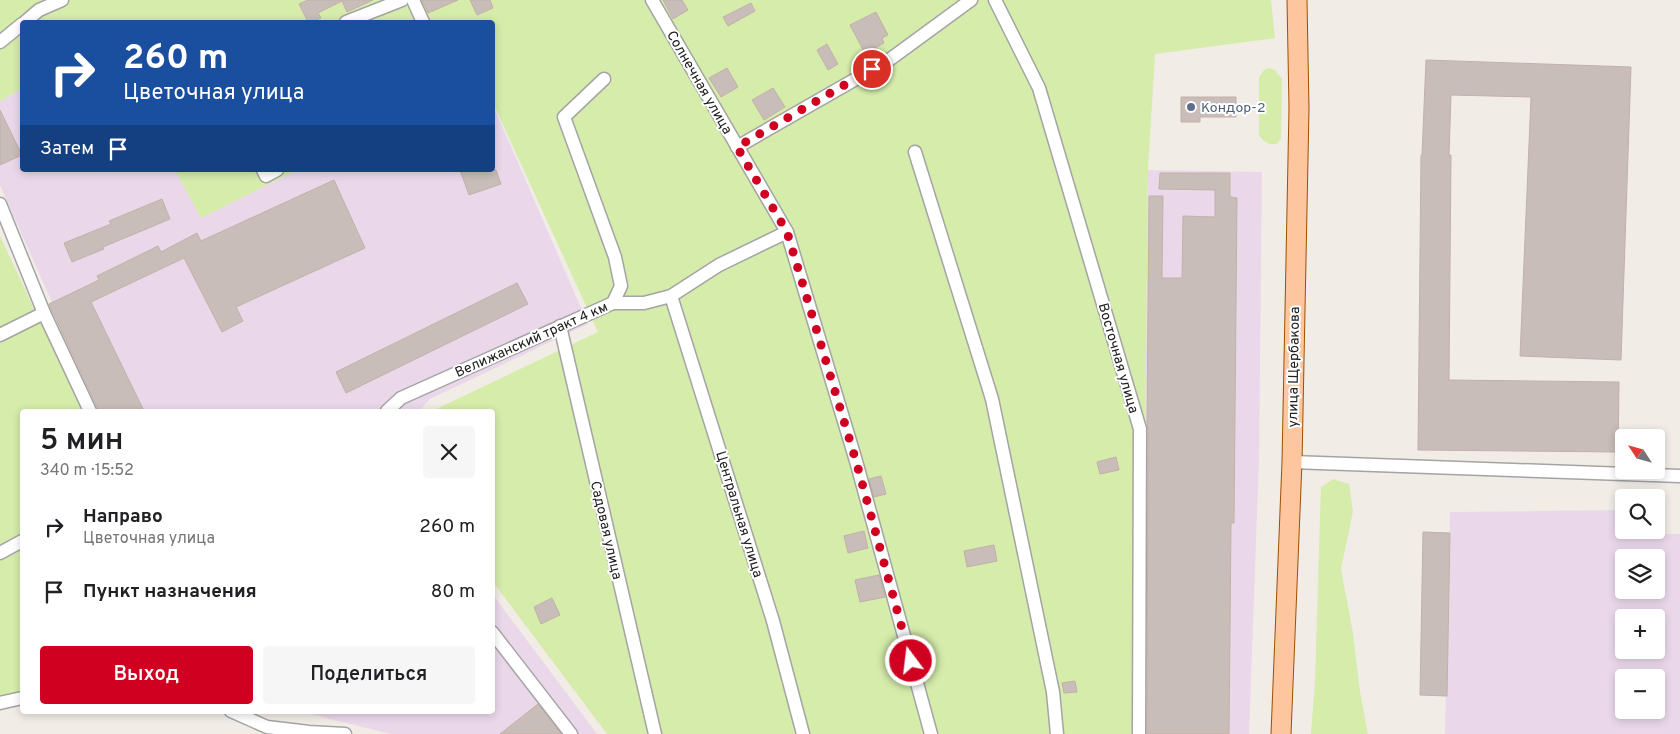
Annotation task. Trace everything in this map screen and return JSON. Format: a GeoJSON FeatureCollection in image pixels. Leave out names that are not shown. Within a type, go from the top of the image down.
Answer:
{"type":"FeatureCollection","features":[{"type":"Feature","properties":{"kind":"main road","name":"улица Щербакова"},"geometry":{"type":"LineString","coordinates":[[1281,734],[1292,462],[1298,108],[1297,0]]}},
{"type":"Feature","properties":{"kind":"street"},"geometry":{"type":"LineString","coordinates":[[28,20],[40,10],[62,0]]}},
{"type":"Feature","properties":{"kind":"street"},"geometry":{"type":"LineString","coordinates":[[351,20],[402,0]]}},
{"type":"Feature","properties":{"kind":"street"},"geometry":{"type":"LineString","coordinates":[[413,0],[422,20]]}},
{"type":"Feature","properties":{"kind":"street","name":"Солнечная улица"},"geometry":{"type":"LineString","coordinates":[[652,0],[787,232],[856,461],[931,734]]}},
{"type":"Feature","properties":{"kind":"street"},"geometry":{"type":"LineString","coordinates":[[737,147],[889,60],[971,0]]}},
{"type":"Feature","properties":{"kind":"street","name":"Восточная улица"},"geometry":{"type":"LineString","coordinates":[[995,0],[1039,88],[1140,430],[1139,734]]}},
{"type":"Feature","properties":{"kind":"street"},"geometry":{"type":"LineString","coordinates":[[0,42],[20,26]]}},
{"type":"Feature","properties":{"kind":"street","name":"Велижанский тракт 4 км"},"geometry":{"type":"LineString","coordinates":[[389,409],[401,398],[613,303],[621,286],[615,257],[564,117],[604,79]]}},
{"type":"Feature","properties":{"kind":"street"},"geometry":{"type":"LineString","coordinates":[[915,152],[992,400],[1053,692],[1057,734]]}},
{"type":"Feature","properties":{"kind":"street"},"geometry":{"type":"LineString","coordinates":[[0,204],[44,313],[89,409]]}},
{"type":"Feature","properties":{"kind":"street"},"geometry":{"type":"LineString","coordinates":[[613,303],[644,303],[671,296],[719,265],[787,232]]}},
{"type":"Feature","properties":{"kind":"street","name":"Центральная улица"},"geometry":{"type":"LineString","coordinates":[[671,296],[773,621],[803,734]]}},
{"type":"Feature","properties":{"kind":"street"},"geometry":{"type":"LineString","coordinates":[[0,334],[44,313]]}},
{"type":"Feature","properties":{"kind":"street","name":"Садовая улица"},"geometry":{"type":"LineString","coordinates":[[560,326],[655,734]]}},
{"type":"Feature","properties":{"kind":"street"},"geometry":{"type":"LineString","coordinates":[[1292,462],[1680,476]]}},
{"type":"Feature","properties":{"kind":"street"},"geometry":{"type":"LineString","coordinates":[[0,553],[20,542]]}},
{"type":"Feature","properties":{"kind":"street"},"geometry":{"type":"LineString","coordinates":[[495,636],[571,734]]}},
{"type":"Feature","properties":{"kind":"street"},"geometry":{"type":"LineString","coordinates":[[0,704],[20,699]]}},
{"type":"Feature","properties":{"kind":"street"},"geometry":{"type":"LineString","coordinates":[[239,714],[267,727],[345,734]]}},
{"type":"Feature","properties":{"kind":"shaded area"},"geometry":{"type":"Polygon","coordinates":[[[20,89],[20,172],[176,172],[201,218],[293,172],[495,172],[495,110],[588,324],[430,399],[421,409],[99,409],[0,185],[0,102],[20,89]]]}},
{"type":"Feature","properties":{"kind":"shaded area"},"geometry":{"type":"Polygon","coordinates":[[[1148,170],[1262,172],[1259,459],[1249,734],[1142,734],[1148,170]]]}},
{"type":"Feature","properties":{"kind":"shaded area"},"geometry":{"type":"Polygon","coordinates":[[[1615,510],[1615,539],[1665,539],[1665,534],[1680,534],[1680,734],[1445,734],[1450,512],[1615,510]]]}},
{"type":"Feature","properties":{"kind":"shaded area"},"geometry":{"type":"Polygon","coordinates":[[[495,598],[597,734],[390,734],[310,714],[495,714],[495,598]]]}},
{"type":"Feature","properties":{"kind":"green space"},"geometry":{"type":"Polygon","coordinates":[[[0,0],[1271,0],[1275,38],[1155,54],[1148,170],[1142,734],[607,734],[495,585],[495,409],[436,409],[598,332],[495,107],[495,20],[20,20],[20,89],[0,102],[0,0]]]}},
{"type":"Feature","properties":{"kind":"green space"},"geometry":{"type":"Polygon","coordinates":[[[1269,68],[1275,70],[1282,79],[1281,139],[1277,144],[1266,142],[1259,135],[1259,77],[1264,70],[1269,68]]]}},
{"type":"Feature","properties":{"kind":"green space"},"geometry":{"type":"Polygon","coordinates":[[[176,172],[293,172],[201,218],[176,172]]]}},
{"type":"Feature","properties":{"kind":"green space"},"geometry":{"type":"Polygon","coordinates":[[[0,236],[81,409],[20,409],[20,695],[0,700],[0,236]]]}},
{"type":"Feature","properties":{"kind":"green space"},"geometry":{"type":"Polygon","coordinates":[[[1333,479],[1349,484],[1353,511],[1341,569],[1353,633],[1360,692],[1368,734],[1311,734],[1315,681],[1321,487],[1333,479]]]}},
{"type":"Feature","properties":{"kind":"building"},"geometry":{"type":"Polygon","coordinates":[[[308,0],[373,0],[347,12],[342,1],[318,13],[321,18],[316,20],[307,20],[299,4],[308,0]]]}},
{"type":"Feature","properties":{"kind":"building"},"geometry":{"type":"Polygon","coordinates":[[[422,0],[458,0],[428,13],[422,0]]]}},
{"type":"Feature","properties":{"kind":"building"},"geometry":{"type":"Polygon","coordinates":[[[470,0],[490,0],[493,8],[477,15],[470,0]]]}},
{"type":"Feature","properties":{"kind":"building"},"geometry":{"type":"Polygon","coordinates":[[[663,0],[682,0],[688,10],[673,19],[663,0]]]}},
{"type":"Feature","properties":{"kind":"building"},"geometry":{"type":"Polygon","coordinates":[[[751,3],[755,11],[728,26],[723,17],[751,3]]]}},
{"type":"Feature","properties":{"kind":"building"},"geometry":{"type":"Polygon","coordinates":[[[876,12],[888,35],[882,38],[884,43],[875,48],[877,52],[867,57],[850,25],[876,12]]]}},
{"type":"Feature","properties":{"kind":"building"},"geometry":{"type":"Polygon","coordinates":[[[827,44],[838,64],[828,70],[817,50],[827,44]]]}},
{"type":"Feature","properties":{"kind":"building"},"geometry":{"type":"Polygon","coordinates":[[[1426,60],[1631,67],[1621,360],[1520,356],[1531,97],[1451,95],[1449,155],[1451,155],[1449,380],[1619,382],[1618,429],[1615,429],[1615,452],[1418,450],[1422,155],[1426,60]]]}},
{"type":"Feature","properties":{"kind":"building"},"geometry":{"type":"Polygon","coordinates":[[[727,68],[738,87],[721,97],[709,78],[727,68]]]}},
{"type":"Feature","properties":{"kind":"building"},"geometry":{"type":"Polygon","coordinates":[[[773,88],[785,107],[764,120],[752,100],[773,88]]]}},
{"type":"Feature","properties":{"kind":"building"},"geometry":{"type":"Polygon","coordinates":[[[1181,97],[1236,97],[1236,117],[1200,117],[1200,122],[1181,122],[1181,97]]]}},
{"type":"Feature","properties":{"kind":"building"},"geometry":{"type":"Polygon","coordinates":[[[0,110],[20,151],[20,156],[0,165],[0,110]]]}},
{"type":"Feature","properties":{"kind":"building"},"geometry":{"type":"Polygon","coordinates":[[[496,170],[501,184],[469,195],[461,172],[495,172],[496,170]]]}},
{"type":"Feature","properties":{"kind":"building"},"geometry":{"type":"Polygon","coordinates":[[[1160,173],[1230,173],[1230,197],[1237,198],[1234,523],[1231,523],[1229,734],[1147,734],[1149,196],[1163,196],[1162,278],[1182,278],[1183,216],[1215,217],[1215,190],[1159,189],[1160,173]]]}},
{"type":"Feature","properties":{"kind":"building"},"geometry":{"type":"Polygon","coordinates":[[[334,180],[365,248],[236,307],[243,321],[222,332],[184,258],[91,302],[143,409],[98,409],[49,304],[99,280],[97,276],[158,246],[161,252],[197,233],[201,241],[334,180]]]}},
{"type":"Feature","properties":{"kind":"building"},"geometry":{"type":"Polygon","coordinates":[[[162,199],[170,219],[72,262],[64,243],[111,224],[109,221],[162,199]]]}},
{"type":"Feature","properties":{"kind":"building"},"geometry":{"type":"Polygon","coordinates":[[[517,283],[528,304],[346,393],[336,372],[517,283]]]}},
{"type":"Feature","properties":{"kind":"building"},"geometry":{"type":"Polygon","coordinates":[[[1116,457],[1119,470],[1100,474],[1097,462],[1116,457]]]}},
{"type":"Feature","properties":{"kind":"building"},"geometry":{"type":"Polygon","coordinates":[[[881,476],[886,494],[874,497],[869,479],[881,476]]]}},
{"type":"Feature","properties":{"kind":"building"},"geometry":{"type":"Polygon","coordinates":[[[864,531],[868,548],[848,553],[844,536],[864,531]]]}},
{"type":"Feature","properties":{"kind":"building"},"geometry":{"type":"Polygon","coordinates":[[[1423,532],[1450,533],[1447,696],[1420,695],[1423,532]]]}},
{"type":"Feature","properties":{"kind":"building"},"geometry":{"type":"Polygon","coordinates":[[[994,545],[997,561],[967,567],[964,551],[994,545]]]}},
{"type":"Feature","properties":{"kind":"building"},"geometry":{"type":"Polygon","coordinates":[[[879,575],[885,597],[860,602],[855,580],[879,575]]]}},
{"type":"Feature","properties":{"kind":"building"},"geometry":{"type":"Polygon","coordinates":[[[552,598],[560,615],[541,624],[534,607],[552,598]]]}},
{"type":"Feature","properties":{"kind":"building"},"geometry":{"type":"Polygon","coordinates":[[[1075,681],[1077,692],[1064,693],[1062,683],[1075,681]]]}},
{"type":"Feature","properties":{"kind":"building"},"geometry":{"type":"Polygon","coordinates":[[[538,704],[561,734],[500,734],[538,704]]]}},
{"type":"Feature","properties":{"kind":"place","name":"Кондор-2"},"geometry":{"type":"Point","coordinates":[1191,107]}},
{"type":"Feature","properties":{"kind":"route"},"geometry":{"type":"LineString","coordinates":[[872,69],[737,147],[787,232],[856,461],[911,661]]}}]}
